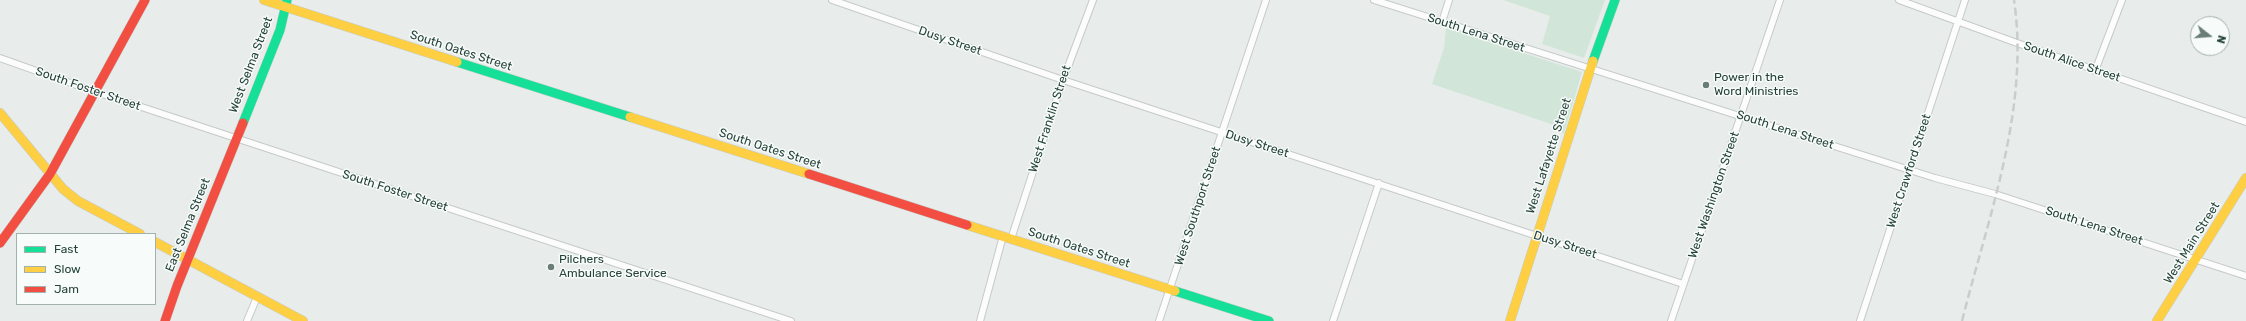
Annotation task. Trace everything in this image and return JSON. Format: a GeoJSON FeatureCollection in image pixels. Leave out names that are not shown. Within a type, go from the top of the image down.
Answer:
{"type":"FeatureCollection","features":[{"type":"Feature","properties":{"kind":"main road"},"geometry":{"type":"LineString","coordinates":[[0,243],[50,174],[145,0]]}},
{"type":"Feature","properties":{"kind":"main road","name":"South Oates Street"},"geometry":{"type":"LineString","coordinates":[[264,0],[286,3],[1007,238],[1269,321]]}},
{"type":"Feature","properties":{"kind":"main road","name":"West Lafayette Street"},"geometry":{"type":"LineString","coordinates":[[1510,321],[1590,69],[1615,0]]}},
{"type":"Feature","properties":{"kind":"main road","name":"West Selma Street"},"geometry":{"type":"LineString","coordinates":[[236,138],[280,30],[286,3]]}},
{"type":"Feature","properties":{"kind":"main road"},"geometry":{"type":"LineString","coordinates":[[0,114],[63,189],[78,201],[138,233]]}},
{"type":"Feature","properties":{"kind":"main road","name":"East Selma Street"},"geometry":{"type":"LineString","coordinates":[[164,321],[236,138]]}},
{"type":"Feature","properties":{"kind":"main road","name":"West Main Street"},"geometry":{"type":"LineString","coordinates":[[2157,321],[2246,178]]}},
{"type":"Feature","properties":{"kind":"main road"},"geometry":{"type":"LineString","coordinates":[[156,243],[302,321]]}},
{"type":"Feature","properties":{"kind":"street","name":"Dusy Street"},"geometry":{"type":"LineString","coordinates":[[832,0],[1063,80],[1683,284]]}},
{"type":"Feature","properties":{"kind":"street","name":"West Franklin Street"},"geometry":{"type":"LineString","coordinates":[[980,321],[1007,238],[1093,0]]}},
{"type":"Feature","properties":{"kind":"street","name":"West Southport Street"},"geometry":{"type":"LineString","coordinates":[[1159,321],[1266,0]]}},
{"type":"Feature","properties":{"kind":"street","name":"South Lena Street"},"geometry":{"type":"LineString","coordinates":[[1374,0],[1909,170],[1995,194],[2246,276]]}},
{"type":"Feature","properties":{"kind":"street"},"geometry":{"type":"LineString","coordinates":[[1442,22],[1449,0]]}},
{"type":"Feature","properties":{"kind":"street","name":"West Washington Street"},"geometry":{"type":"LineString","coordinates":[[1671,321],[1780,0]]}},
{"type":"Feature","properties":{"kind":"street","name":"South Alice Street"},"geometry":{"type":"LineString","coordinates":[[1899,0],[2246,122]]}},
{"type":"Feature","properties":{"kind":"street","name":"West Crawford Street"},"geometry":{"type":"LineString","coordinates":[[1860,321],[1965,0]]}},
{"type":"Feature","properties":{"kind":"street"},"geometry":{"type":"LineString","coordinates":[[2095,70],[2122,0]]}},
{"type":"Feature","properties":{"kind":"street","name":"South Foster Street"},"geometry":{"type":"LineString","coordinates":[[0,58],[96,92],[791,321]]}},
{"type":"Feature","properties":{"kind":"street"},"geometry":{"type":"LineString","coordinates":[[1333,321],[1379,183]]}},
{"type":"Feature","properties":{"kind":"street"},"geometry":{"type":"LineString","coordinates":[[248,321],[257,297]]}},
{"type":"Feature","properties":{"kind":"green space"},"geometry":{"type":"Polygon","coordinates":[[[1503,0],[1605,0],[1584,58],[1542,44],[1550,16],[1503,0]]]}},
{"type":"Feature","properties":{"kind":"green space"},"geometry":{"type":"Polygon","coordinates":[[[1446,28],[1582,72],[1564,134],[1554,125],[1432,84],[1444,48],[1446,28]]]}},
{"type":"Feature","properties":{"kind":"railway"},"geometry":{"type":"LineString","coordinates":[[1962,321],[2004,162],[2011,122],[2016,82],[2017,41],[2014,0]]}},
{"type":"Feature","properties":{"kind":"traffic: fast"},"geometry":{"type":"LineString","coordinates":[[243,123],[280,30],[287,0]]}},
{"type":"Feature","properties":{"kind":"traffic: fast"},"geometry":{"type":"LineString","coordinates":[[1593,61],[1615,0]]}},
{"type":"Feature","properties":{"kind":"traffic: fast"},"geometry":{"type":"LineString","coordinates":[[457,62],[630,117]]}},
{"type":"Feature","properties":{"kind":"traffic: fast"},"geometry":{"type":"LineString","coordinates":[[1175,291],[1269,321]]}},
{"type":"Feature","properties":{"kind":"traffic: slow"},"geometry":{"type":"LineString","coordinates":[[264,0],[457,62]]}},
{"type":"Feature","properties":{"kind":"traffic: slow"},"geometry":{"type":"LineString","coordinates":[[1510,321],[1593,61]]}},
{"type":"Feature","properties":{"kind":"traffic: slow"},"geometry":{"type":"LineString","coordinates":[[0,113],[63,189],[78,201],[138,233]]}},
{"type":"Feature","properties":{"kind":"traffic: slow"},"geometry":{"type":"LineString","coordinates":[[630,117],[809,174]]}},
{"type":"Feature","properties":{"kind":"traffic: slow"},"geometry":{"type":"LineString","coordinates":[[2157,321],[2246,178]]}},
{"type":"Feature","properties":{"kind":"traffic: slow"},"geometry":{"type":"LineString","coordinates":[[967,225],[1175,291]]}},
{"type":"Feature","properties":{"kind":"traffic: slow"},"geometry":{"type":"LineString","coordinates":[[156,243],[303,321]]}},
{"type":"Feature","properties":{"kind":"traffic: jam"},"geometry":{"type":"LineString","coordinates":[[0,243],[50,174],[145,0]]}},
{"type":"Feature","properties":{"kind":"traffic: jam"},"geometry":{"type":"LineString","coordinates":[[165,321],[177,286],[243,123]]}},
{"type":"Feature","properties":{"kind":"traffic: jam"},"geometry":{"type":"LineString","coordinates":[[809,174],[967,225]]}},
{"type":"Feature","properties":{"kind":"place","name":"Power in the Word Ministries"},"geometry":{"type":"Point","coordinates":[1706,85]}},
{"type":"Feature","properties":{"kind":"place","name":"Pilchers Ambulance Service"},"geometry":{"type":"Point","coordinates":[551,267]}}]}
